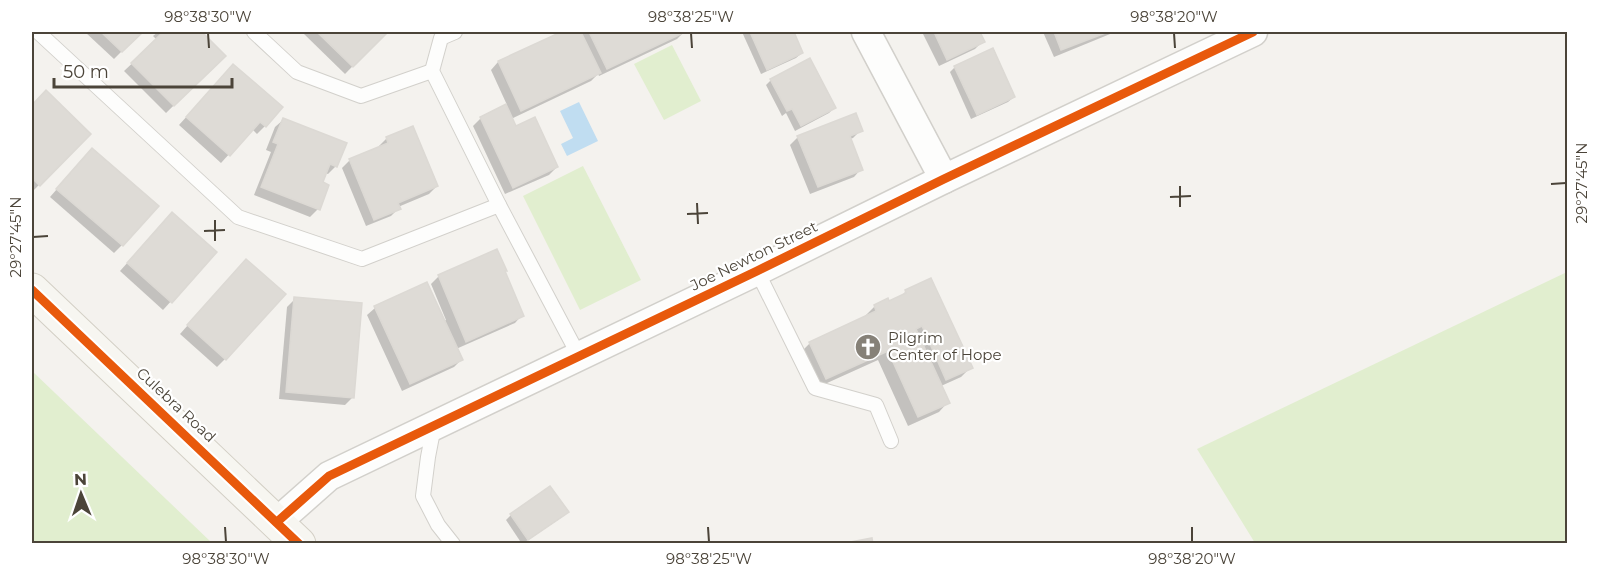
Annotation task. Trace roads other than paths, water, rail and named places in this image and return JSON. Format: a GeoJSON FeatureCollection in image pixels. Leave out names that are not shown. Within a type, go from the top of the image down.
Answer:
{"type":"FeatureCollection","features":[{"type":"Feature","properties":{"kind":"main road","name":"Culebra Road"},"geometry":{"type":"LineString","coordinates":[[32,290],[288,533]]}},
{"type":"Feature","properties":{"kind":"street"},"geometry":{"type":"LineString","coordinates":[[866,32],[944,179]]}},
{"type":"Feature","properties":{"kind":"street","name":"Joe Newton Street"},"geometry":{"type":"LineString","coordinates":[[288,533],[316,486],[329,476],[944,179],[1205,42],[1253,32]]}},
{"type":"Feature","properties":{"kind":"lane"},"geometry":{"type":"LineString","coordinates":[[38,32],[238,217],[362,259],[499,205]]}},
{"type":"Feature","properties":{"kind":"lane"},"geometry":{"type":"LineString","coordinates":[[254,32],[297,72],[361,96],[432,71]]}},
{"type":"Feature","properties":{"kind":"lane"},"geometry":{"type":"LineString","coordinates":[[455,32],[439,35],[432,71],[499,205],[579,356]]}},
{"type":"Feature","properties":{"kind":"lane"},"geometry":{"type":"LineString","coordinates":[[757,271],[815,388],[876,405],[891,441]]}},
{"type":"Feature","properties":{"kind":"lane"},"geometry":{"type":"LineString","coordinates":[[434,426],[423,496],[438,525],[453,543]]}},
{"type":"Feature","properties":{"kind":"water"},"geometry":{"type":"Polygon","coordinates":[[[579,102],[598,141],[567,156],[561,144],[573,138],[560,111],[579,102]]]}},
{"type":"Feature","properties":{"kind":"place","name":"Pilgrim Center of Hope"},"geometry":{"type":"Point","coordinates":[868,347]}}]}
